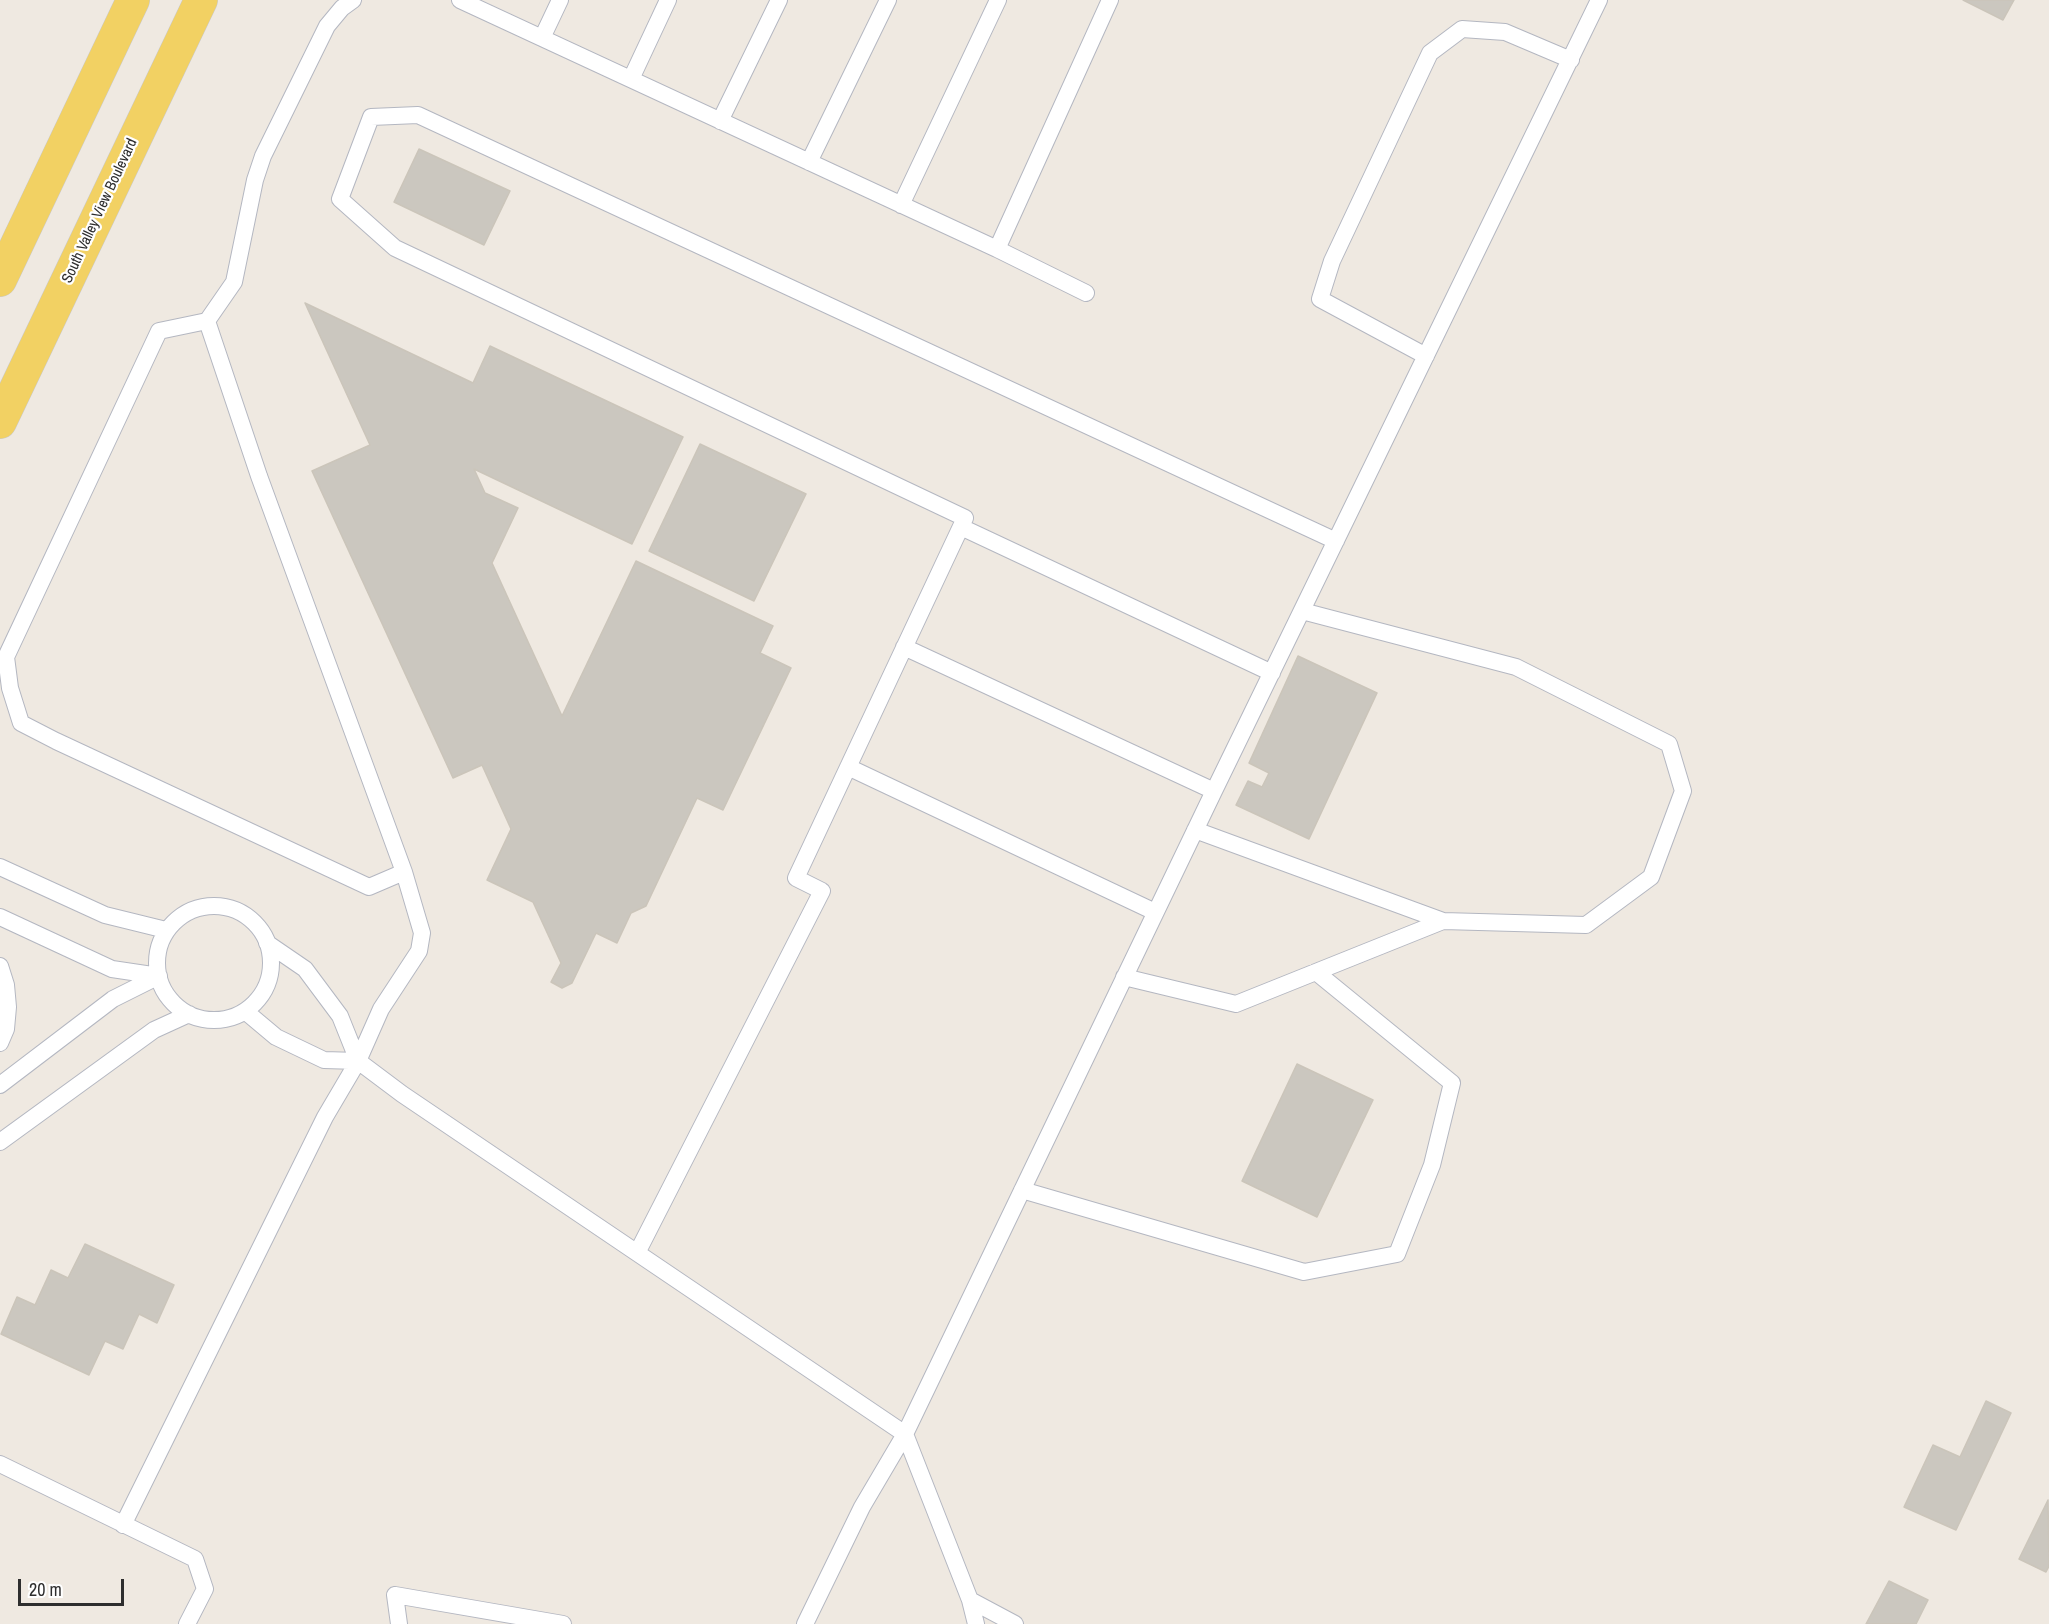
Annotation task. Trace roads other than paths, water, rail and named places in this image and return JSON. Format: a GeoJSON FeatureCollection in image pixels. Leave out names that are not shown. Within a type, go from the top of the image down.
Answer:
{"type":"FeatureCollection","features":[{"type":"Feature","properties":{"kind":"main road"},"geometry":{"type":"LineString","coordinates":[[0,280],[133,0]]}},
{"type":"Feature","properties":{"kind":"main road","name":"South Valley View Boulevard"},"geometry":{"type":"LineString","coordinates":[[0,422],[201,0]]}},
{"type":"Feature","properties":{"kind":"lane"},"geometry":{"type":"LineString","coordinates":[[353,0],[342,8],[327,26],[263,156],[255,180],[234,282],[207,321],[159,331],[6,657],[10,688],[21,723],[369,886],[404,872]]}},
{"type":"Feature","properties":{"kind":"lane"},"geometry":{"type":"LineString","coordinates":[[460,0],[997,249],[1086,293]]}},
{"type":"Feature","properties":{"kind":"lane"},"geometry":{"type":"LineString","coordinates":[[542,38],[560,0]]}},
{"type":"Feature","properties":{"kind":"lane"},"geometry":{"type":"LineString","coordinates":[[631,79],[668,0]]}},
{"type":"Feature","properties":{"kind":"lane"},"geometry":{"type":"LineString","coordinates":[[720,121],[779,0]]}},
{"type":"Feature","properties":{"kind":"lane"},"geometry":{"type":"LineString","coordinates":[[809,162],[888,0]]}},
{"type":"Feature","properties":{"kind":"lane"},"geometry":{"type":"LineString","coordinates":[[902,205],[998,0]]}},
{"type":"Feature","properties":{"kind":"lane"},"geometry":{"type":"LineString","coordinates":[[997,249],[1110,0]]}},
{"type":"Feature","properties":{"kind":"lane"},"geometry":{"type":"LineString","coordinates":[[805,1624],[862,1507],[905,1434],[1155,912],[1599,0]]}},
{"type":"Feature","properties":{"kind":"lane"},"geometry":{"type":"LineString","coordinates":[[1426,356],[1320,299],[1332,261],[1430,53],[1462,29],[1505,32],[1571,60]]}},
{"type":"Feature","properties":{"kind":"lane"},"geometry":{"type":"LineString","coordinates":[[637,1253],[822,891],[796,878],[965,518],[395,248],[340,199],[371,117],[418,115],[1335,541]]}},
{"type":"Feature","properties":{"kind":"lane"},"geometry":{"type":"LineString","coordinates":[[123,1525],[325,1117],[358,1061],[381,1010],[419,951],[422,933],[404,872],[259,476],[207,321]]}},
{"type":"Feature","properties":{"kind":"lane"},"geometry":{"type":"LineString","coordinates":[[961,527],[1272,673]]}},
{"type":"Feature","properties":{"kind":"lane"},"geometry":{"type":"LineString","coordinates":[[1196,830],[1443,921],[1586,925],[1651,876],[1683,790],[1669,744],[1516,667],[1302,611]]}},
{"type":"Feature","properties":{"kind":"lane"},"geometry":{"type":"LineString","coordinates":[[904,647],[1214,791]]}},
{"type":"Feature","properties":{"kind":"lane"},"geometry":{"type":"LineString","coordinates":[[848,767],[1155,912]]}},
{"type":"Feature","properties":{"kind":"lane"},"geometry":{"type":"LineString","coordinates":[[0,867],[105,915],[166,930]]}},
{"type":"Feature","properties":{"kind":"lane"},"geometry":{"type":"LineString","coordinates":[[212,906],[229,908],[246,916],[259,927],[267,944],[270,963],[268,980],[259,998],[245,1011],[227,1019],[207,1020],[189,1014],[173,1003],[161,987],[156,968],[158,948],[166,930],[179,917],[194,909],[212,906]]}},
{"type":"Feature","properties":{"kind":"lane"},"geometry":{"type":"LineString","coordinates":[[0,917],[112,969],[159,976]]}},
{"type":"Feature","properties":{"kind":"lane"},"geometry":{"type":"LineString","coordinates":[[1124,977],[1236,1004],[1443,921]]}},
{"type":"Feature","properties":{"kind":"lane"},"geometry":{"type":"LineString","coordinates":[[267,944],[305,969],[340,1016],[358,1061],[402,1094],[905,1434],[970,1600],[976,1624]]}},
{"type":"Feature","properties":{"kind":"lane"},"geometry":{"type":"LineString","coordinates":[[0,966],[6,985],[8,1007],[6,1029],[0,1043]]}},
{"type":"Feature","properties":{"kind":"lane"},"geometry":{"type":"LineString","coordinates":[[1022,1190],[1304,1272],[1397,1254],[1432,1165],[1452,1083],[1316,972]]}},
{"type":"Feature","properties":{"kind":"lane"},"geometry":{"type":"LineString","coordinates":[[0,1085],[113,999],[159,976]]}},
{"type":"Feature","properties":{"kind":"lane"},"geometry":{"type":"LineString","coordinates":[[245,1011],[276,1037],[324,1060],[358,1061]]}},
{"type":"Feature","properties":{"kind":"lane"},"geometry":{"type":"LineString","coordinates":[[0,1142],[154,1030],[189,1014]]}},
{"type":"Feature","properties":{"kind":"lane"},"geometry":{"type":"LineString","coordinates":[[0,1464],[195,1559],[205,1589],[187,1624]]}},
{"type":"Feature","properties":{"kind":"lane"},"geometry":{"type":"LineString","coordinates":[[399,1624],[395,1595],[563,1624]]}},
{"type":"Feature","properties":{"kind":"lane"},"geometry":{"type":"LineString","coordinates":[[970,1600],[1015,1624]]}}]}
